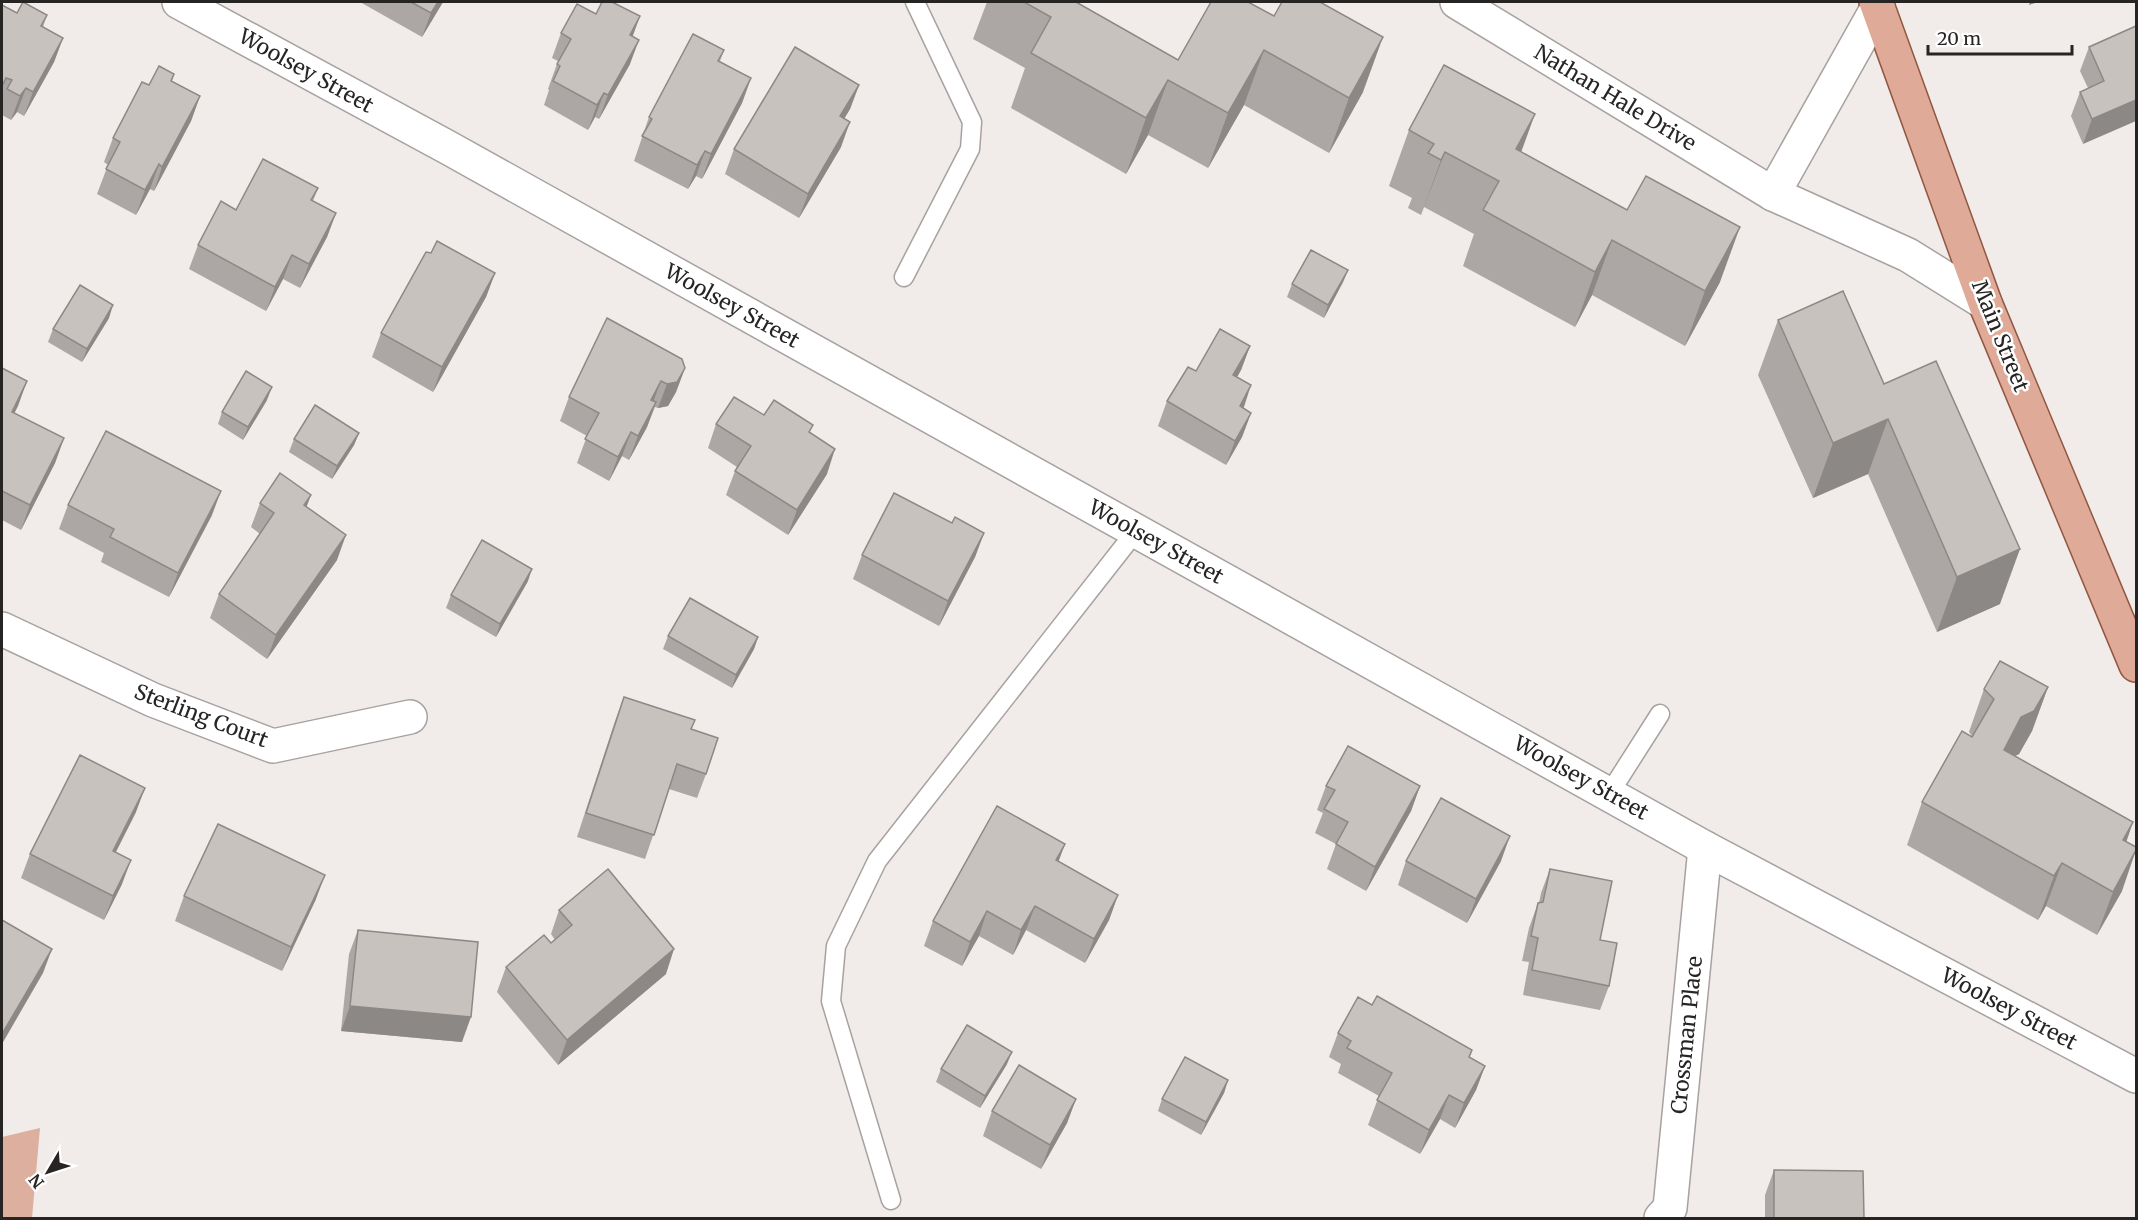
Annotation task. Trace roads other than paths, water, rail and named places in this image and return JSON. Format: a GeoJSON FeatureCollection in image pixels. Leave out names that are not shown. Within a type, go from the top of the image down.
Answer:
{"type":"FeatureCollection","features":[{"type":"Feature","properties":{"kind":"main road","name":"Main Street"},"geometry":{"type":"LineString","coordinates":[[1877,4],[1985,303],[2136,665]]}},
{"type":"Feature","properties":{"kind":"street","name":"Woolsey Street"},"geometry":{"type":"LineString","coordinates":[[179,2],[1705,848],[2136,1077]]}},
{"type":"Feature","properties":{"kind":"street","name":"Nathan Hale Drive"},"geometry":{"type":"LineString","coordinates":[[1457,2],[1773,194],[1908,255],[1985,303]]}},
{"type":"Feature","properties":{"kind":"street"},"geometry":{"type":"LineString","coordinates":[[1773,194],[1877,4]]}},
{"type":"Feature","properties":{"kind":"street","name":"Sterling Court"},"geometry":{"type":"LineString","coordinates":[[6,640],[273,746],[410,717]]}},
{"type":"Feature","properties":{"kind":"street","name":"Crossman Place"},"geometry":{"type":"LineString","coordinates":[[1661,1218],[1670,1208],[1705,848]]}},
{"type":"Feature","properties":{"kind":"lane"},"geometry":{"type":"LineString","coordinates":[[904,277],[970,149],[972,122],[915,2]]}},
{"type":"Feature","properties":{"kind":"lane"},"geometry":{"type":"LineString","coordinates":[[891,1200],[831,1001],[836,946],[878,861],[1136,531]]}},
{"type":"Feature","properties":{"kind":"lane"},"geometry":{"type":"LineString","coordinates":[[1609,794],[1660,714]]}}]}
